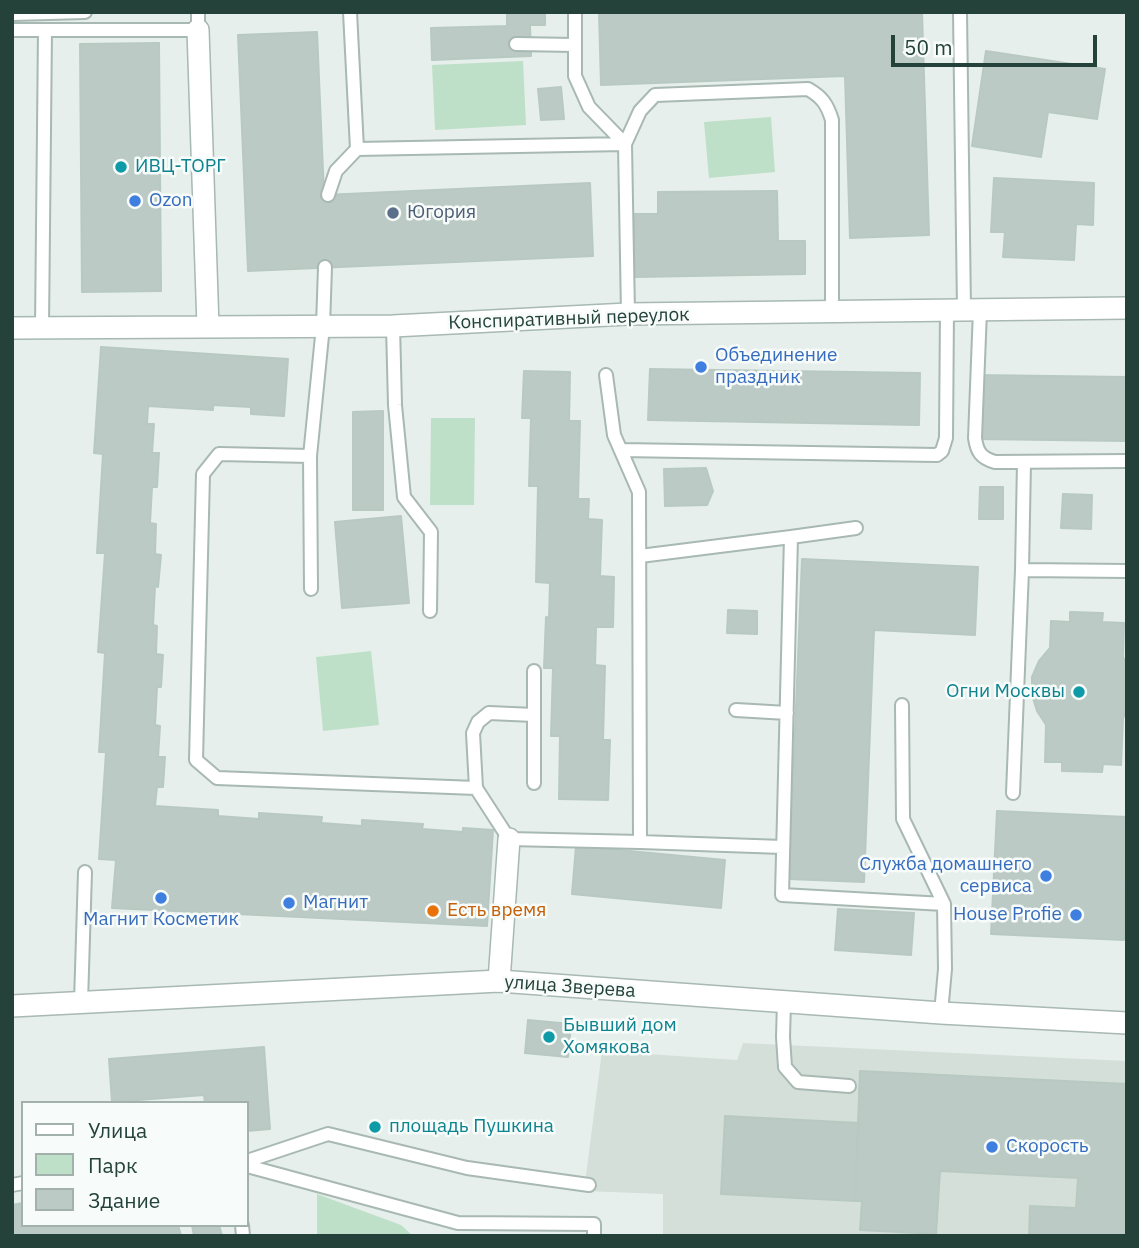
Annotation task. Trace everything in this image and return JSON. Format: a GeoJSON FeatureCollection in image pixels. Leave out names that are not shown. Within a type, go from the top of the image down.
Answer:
{"type":"FeatureCollection","features":[{"type":"Feature","properties":{"kind":"street"},"geometry":{"type":"LineString","coordinates":[[198,21],[208,327]]}},
{"type":"Feature","properties":{"kind":"street","name":"Конспиративный переулок"},"geometry":{"type":"LineString","coordinates":[[12,328],[393,326],[628,314],[1127,308]]}},
{"type":"Feature","properties":{"kind":"street"},"geometry":{"type":"LineString","coordinates":[[499,981],[509,839]]}},
{"type":"Feature","properties":{"kind":"street","name":"улица Зверева"},"geometry":{"type":"LineString","coordinates":[[12,1006],[499,981],[941,1013],[1127,1023]]}},
{"type":"Feature","properties":{"kind":"lane"},"geometry":{"type":"LineString","coordinates":[[12,14],[85,12]]}},
{"type":"Feature","properties":{"kind":"lane"},"geometry":{"type":"LineString","coordinates":[[328,195],[336,172],[357,149],[350,12]]}},
{"type":"Feature","properties":{"kind":"lane"},"geometry":{"type":"LineString","coordinates":[[575,12],[575,76],[589,107],[625,144]]}},
{"type":"Feature","properties":{"kind":"lane"},"geometry":{"type":"LineString","coordinates":[[960,12],[964,310],[976,446],[979,454],[995,462],[1127,461]]}},
{"type":"Feature","properties":{"kind":"lane"},"geometry":{"type":"LineString","coordinates":[[12,30],[198,21]]}},
{"type":"Feature","properties":{"kind":"lane"},"geometry":{"type":"LineString","coordinates":[[42,327],[45,30]]}},
{"type":"Feature","properties":{"kind":"lane"},"geometry":{"type":"LineString","coordinates":[[516,44],[575,45]]}},
{"type":"Feature","properties":{"kind":"lane"},"geometry":{"type":"LineString","coordinates":[[628,314],[625,144],[640,111],[654,95],[808,89],[820,96],[832,120],[832,312]]}},
{"type":"Feature","properties":{"kind":"lane"},"geometry":{"type":"LineString","coordinates":[[357,149],[625,144]]}},
{"type":"Feature","properties":{"kind":"lane"},"geometry":{"type":"LineString","coordinates":[[311,589],[310,456],[323,326],[325,267]]}},
{"type":"Feature","properties":{"kind":"lane"},"geometry":{"type":"LineString","coordinates":[[621,450],[937,455],[942,451],[946,438],[964,310]]}},
{"type":"Feature","properties":{"kind":"lane"},"geometry":{"type":"LineString","coordinates":[[393,326],[395,405],[404,496],[431,532],[430,611]]}},
{"type":"Feature","properties":{"kind":"lane"},"geometry":{"type":"LineString","coordinates":[[606,375],[614,435],[639,492],[640,842]]}},
{"type":"Feature","properties":{"kind":"lane"},"geometry":{"type":"LineString","coordinates":[[310,456],[219,454],[202,474],[196,760],[217,778],[476,788]]}},
{"type":"Feature","properties":{"kind":"lane"},"geometry":{"type":"LineString","coordinates":[[1013,793],[1023,570],[1024,462]]}},
{"type":"Feature","properties":{"kind":"lane"},"geometry":{"type":"LineString","coordinates":[[640,556],[856,528]]}},
{"type":"Feature","properties":{"kind":"lane"},"geometry":{"type":"LineString","coordinates":[[791,537],[782,895],[944,904]]}},
{"type":"Feature","properties":{"kind":"lane"},"geometry":{"type":"LineString","coordinates":[[1023,570],[1127,571]]}},
{"type":"Feature","properties":{"kind":"lane"},"geometry":{"type":"LineString","coordinates":[[534,671],[534,783]]}},
{"type":"Feature","properties":{"kind":"lane"},"geometry":{"type":"LineString","coordinates":[[902,705],[903,819],[944,904],[945,969],[941,1013]]}},
{"type":"Feature","properties":{"kind":"lane"},"geometry":{"type":"LineString","coordinates":[[736,710],[787,713]]}},
{"type":"Feature","properties":{"kind":"lane"},"geometry":{"type":"LineString","coordinates":[[534,715],[489,713],[478,722],[473,733],[476,788],[509,839],[783,847]]}},
{"type":"Feature","properties":{"kind":"lane"},"geometry":{"type":"LineString","coordinates":[[81,1002],[85,872]]}},
{"type":"Feature","properties":{"kind":"lane"},"geometry":{"type":"LineString","coordinates":[[784,1002],[785,1067],[798,1082],[849,1086]]}},
{"type":"Feature","properties":{"kind":"lane"},"geometry":{"type":"LineString","coordinates":[[248,1163],[328,1134],[467,1168],[589,1185]]}},
{"type":"Feature","properties":{"kind":"lane"},"geometry":{"type":"LineString","coordinates":[[248,1163],[457,1229],[594,1224],[594,1236]]}},
{"type":"Feature","properties":{"kind":"shaded area"},"geometry":{"type":"Polygon","coordinates":[[[743,1043],[1127,1061],[1127,1236],[663,1236],[663,1194],[584,1191],[602,1051],[737,1060],[743,1043]]]}},
{"type":"Feature","properties":{"kind":"green space"},"geometry":{"type":"Polygon","coordinates":[[[523,61],[526,125],[435,130],[432,65],[523,61]]]}},
{"type":"Feature","properties":{"kind":"green space"},"geometry":{"type":"Polygon","coordinates":[[[771,117],[775,172],[709,178],[704,122],[771,117]]]}},
{"type":"Feature","properties":{"kind":"green space"},"geometry":{"type":"Polygon","coordinates":[[[431,418],[475,418],[474,505],[430,505],[431,418]]]}},
{"type":"Feature","properties":{"kind":"green space"},"geometry":{"type":"Polygon","coordinates":[[[371,651],[379,725],[323,731],[316,657],[371,651]]]}},
{"type":"Feature","properties":{"kind":"green space"},"geometry":{"type":"Polygon","coordinates":[[[317,1194],[401,1225],[413,1236],[317,1236],[317,1194]]]}},
{"type":"Feature","properties":{"kind":"building"},"geometry":{"type":"Polygon","coordinates":[[[507,12],[545,12],[545,25],[530,25],[531,56],[432,60],[431,28],[507,26],[507,12]]]}},
{"type":"Feature","properties":{"kind":"building"},"geometry":{"type":"Polygon","coordinates":[[[599,12],[922,12],[929,235],[850,238],[845,76],[601,85],[599,12]]]}},
{"type":"Feature","properties":{"kind":"building"},"geometry":{"type":"Polygon","coordinates":[[[317,32],[324,195],[590,183],[593,256],[248,271],[238,35],[317,32]]]}},
{"type":"Feature","properties":{"kind":"building","name":"ИВЦ-ТОРГ"},"geometry":{"type":"Polygon","coordinates":[[[159,43],[161,291],[82,292],[80,44],[159,43]]]}},
{"type":"Feature","properties":{"kind":"building"},"geometry":{"type":"Polygon","coordinates":[[[986,51],[1105,69],[1097,119],[1048,112],[1041,157],[972,146],[986,51]]]}},
{"type":"Feature","properties":{"kind":"building"},"geometry":{"type":"Polygon","coordinates":[[[561,87],[564,119],[541,120],[538,89],[561,87]]]}},
{"type":"Feature","properties":{"kind":"building"},"geometry":{"type":"Polygon","coordinates":[[[994,178],[1094,183],[1093,225],[1076,224],[1074,260],[1003,257],[1005,232],[991,232],[994,178]]]}},
{"type":"Feature","properties":{"kind":"building"},"geometry":{"type":"Polygon","coordinates":[[[777,191],[778,241],[805,241],[805,274],[635,277],[634,214],[658,214],[658,192],[777,191]]]}},
{"type":"Feature","properties":{"kind":"building"},"geometry":{"type":"Polygon","coordinates":[[[101,347],[288,359],[284,416],[251,414],[251,407],[213,405],[213,410],[148,406],[147,424],[154,424],[152,453],[159,453],[157,487],[152,487],[150,523],[156,524],[155,554],[161,555],[158,587],[155,586],[153,625],[157,626],[156,654],[163,655],[161,687],[157,687],[155,725],[160,726],[158,757],[165,757],[163,787],[157,787],[155,806],[218,810],[218,816],[259,819],[259,813],[322,817],[321,823],[362,826],[362,820],[423,824],[422,829],[463,832],[463,828],[493,830],[487,926],[112,908],[116,860],[99,859],[106,752],[99,752],[105,653],[98,652],[105,553],[97,553],[103,454],[94,453],[101,347]]]}},
{"type":"Feature","properties":{"kind":"building"},"geometry":{"type":"Polygon","coordinates":[[[650,369],[920,373],[919,425],[648,420],[650,369]]]}},
{"type":"Feature","properties":{"kind":"building"},"geometry":{"type":"Polygon","coordinates":[[[524,371],[570,372],[569,421],[580,421],[578,499],[589,499],[588,519],[602,520],[600,576],[614,577],[613,627],[596,627],[595,665],[605,666],[603,740],[610,740],[608,800],[559,799],[560,736],[551,736],[553,668],[544,668],[550,583],[536,582],[538,486],[529,486],[531,418],[522,418],[524,371]]]}},
{"type":"Feature","properties":{"kind":"building"},"geometry":{"type":"Polygon","coordinates":[[[975,375],[1127,377],[1127,441],[974,439],[975,375]]]}},
{"type":"Feature","properties":{"kind":"building"},"geometry":{"type":"Polygon","coordinates":[[[383,411],[383,510],[353,510],[353,412],[383,411]]]}},
{"type":"Feature","properties":{"kind":"building"},"geometry":{"type":"Polygon","coordinates":[[[706,468],[713,491],[707,505],[665,506],[664,469],[706,468]]]}},
{"type":"Feature","properties":{"kind":"building"},"geometry":{"type":"Polygon","coordinates":[[[980,487],[1003,487],[1003,519],[979,519],[980,487]]]}},
{"type":"Feature","properties":{"kind":"building"},"geometry":{"type":"Polygon","coordinates":[[[1063,494],[1092,495],[1091,529],[1061,528],[1063,494]]]}},
{"type":"Feature","properties":{"kind":"building"},"geometry":{"type":"Polygon","coordinates":[[[401,516],[409,603],[342,608],[335,522],[401,516]]]}},
{"type":"Feature","properties":{"kind":"building"},"geometry":{"type":"Polygon","coordinates":[[[802,559],[978,567],[975,635],[874,630],[864,882],[789,879],[802,559]]]}},
{"type":"Feature","properties":{"kind":"building"},"geometry":{"type":"Polygon","coordinates":[[[728,610],[757,611],[757,634],[727,633],[728,610]]]}},
{"type":"Feature","properties":{"kind":"building","name":"Огни Москвы"},"geometry":{"type":"Polygon","coordinates":[[[1070,612],[1103,613],[1102,622],[1124,623],[1123,657],[1127,665],[1127,711],[1123,718],[1121,765],[1103,764],[1102,772],[1062,771],[1062,762],[1045,762],[1046,725],[1037,711],[1032,695],[1032,677],[1039,661],[1050,648],[1051,621],[1070,622],[1070,612]]]}},
{"type":"Feature","properties":{"kind":"building"},"geometry":{"type":"Polygon","coordinates":[[[997,811],[1127,817],[1124,940],[991,934],[997,811]]]}},
{"type":"Feature","properties":{"kind":"building"},"geometry":{"type":"Polygon","coordinates":[[[576,846],[725,860],[721,908],[572,894],[576,846]]]}},
{"type":"Feature","properties":{"kind":"building"},"geometry":{"type":"Polygon","coordinates":[[[838,909],[914,913],[911,955],[835,950],[838,909]]]}},
{"type":"Feature","properties":{"kind":"building"},"geometry":{"type":"Polygon","coordinates":[[[528,1020],[571,1024],[568,1057],[525,1053],[528,1020]]]}},
{"type":"Feature","properties":{"kind":"building"},"geometry":{"type":"Polygon","coordinates":[[[264,1047],[270,1129],[248,1131],[248,1101],[205,1101],[204,1095],[112,1101],[109,1059],[264,1047]]]}},
{"type":"Feature","properties":{"kind":"building","name":"Скорость"},"geometry":{"type":"Polygon","coordinates":[[[860,1071],[1127,1084],[1127,1236],[1029,1236],[1030,1206],[1076,1208],[1078,1178],[940,1171],[936,1234],[860,1230],[862,1201],[855,1201],[860,1071]]]}},
{"type":"Feature","properties":{"kind":"building"},"geometry":{"type":"Polygon","coordinates":[[[725,1116],[859,1123],[855,1201],[721,1194],[725,1116]]]}},
{"type":"Feature","properties":{"kind":"building"},"geometry":{"type":"Polygon","coordinates":[[[21,1203],[21,1227],[179,1227],[181,1236],[12,1236],[12,1205],[21,1203]]]}},
{"type":"Feature","properties":{"kind":"building"},"geometry":{"type":"Polygon","coordinates":[[[192,1227],[220,1227],[222,1236],[194,1236],[192,1227]]]}},
{"type":"Feature","properties":{"kind":"place","name":"ИВЦ-ТОРГ"},"geometry":{"type":"Point","coordinates":[121,167]}},
{"type":"Feature","properties":{"kind":"place","name":"Ozon"},"geometry":{"type":"Point","coordinates":[135,201]}},
{"type":"Feature","properties":{"kind":"place","name":"Югория"},"geometry":{"type":"Point","coordinates":[393,213]}},
{"type":"Feature","properties":{"kind":"place","name":"Объединение праздник"},"geometry":{"type":"Point","coordinates":[701,367]}},
{"type":"Feature","properties":{"kind":"place","name":"Огни Москвы"},"geometry":{"type":"Point","coordinates":[1079,692]}},
{"type":"Feature","properties":{"kind":"place","name":"Служба домашнего сервиса"},"geometry":{"type":"Point","coordinates":[1046,876]}},
{"type":"Feature","properties":{"kind":"place","name":"Магнит Косметик"},"geometry":{"type":"Point","coordinates":[161,898]}},
{"type":"Feature","properties":{"kind":"place","name":"Магнит"},"geometry":{"type":"Point","coordinates":[289,903]}},
{"type":"Feature","properties":{"kind":"place","name":"Есть время"},"geometry":{"type":"Point","coordinates":[433,911]}},
{"type":"Feature","properties":{"kind":"place","name":"House Profie"},"geometry":{"type":"Point","coordinates":[1076,915]}},
{"type":"Feature","properties":{"kind":"place","name":"Бывший дом Хомякова"},"geometry":{"type":"Point","coordinates":[549,1037]}},
{"type":"Feature","properties":{"kind":"place","name":"площадь Пушкина"},"geometry":{"type":"Point","coordinates":[375,1127]}},
{"type":"Feature","properties":{"kind":"place","name":"Скорость"},"geometry":{"type":"Point","coordinates":[992,1147]}}]}
